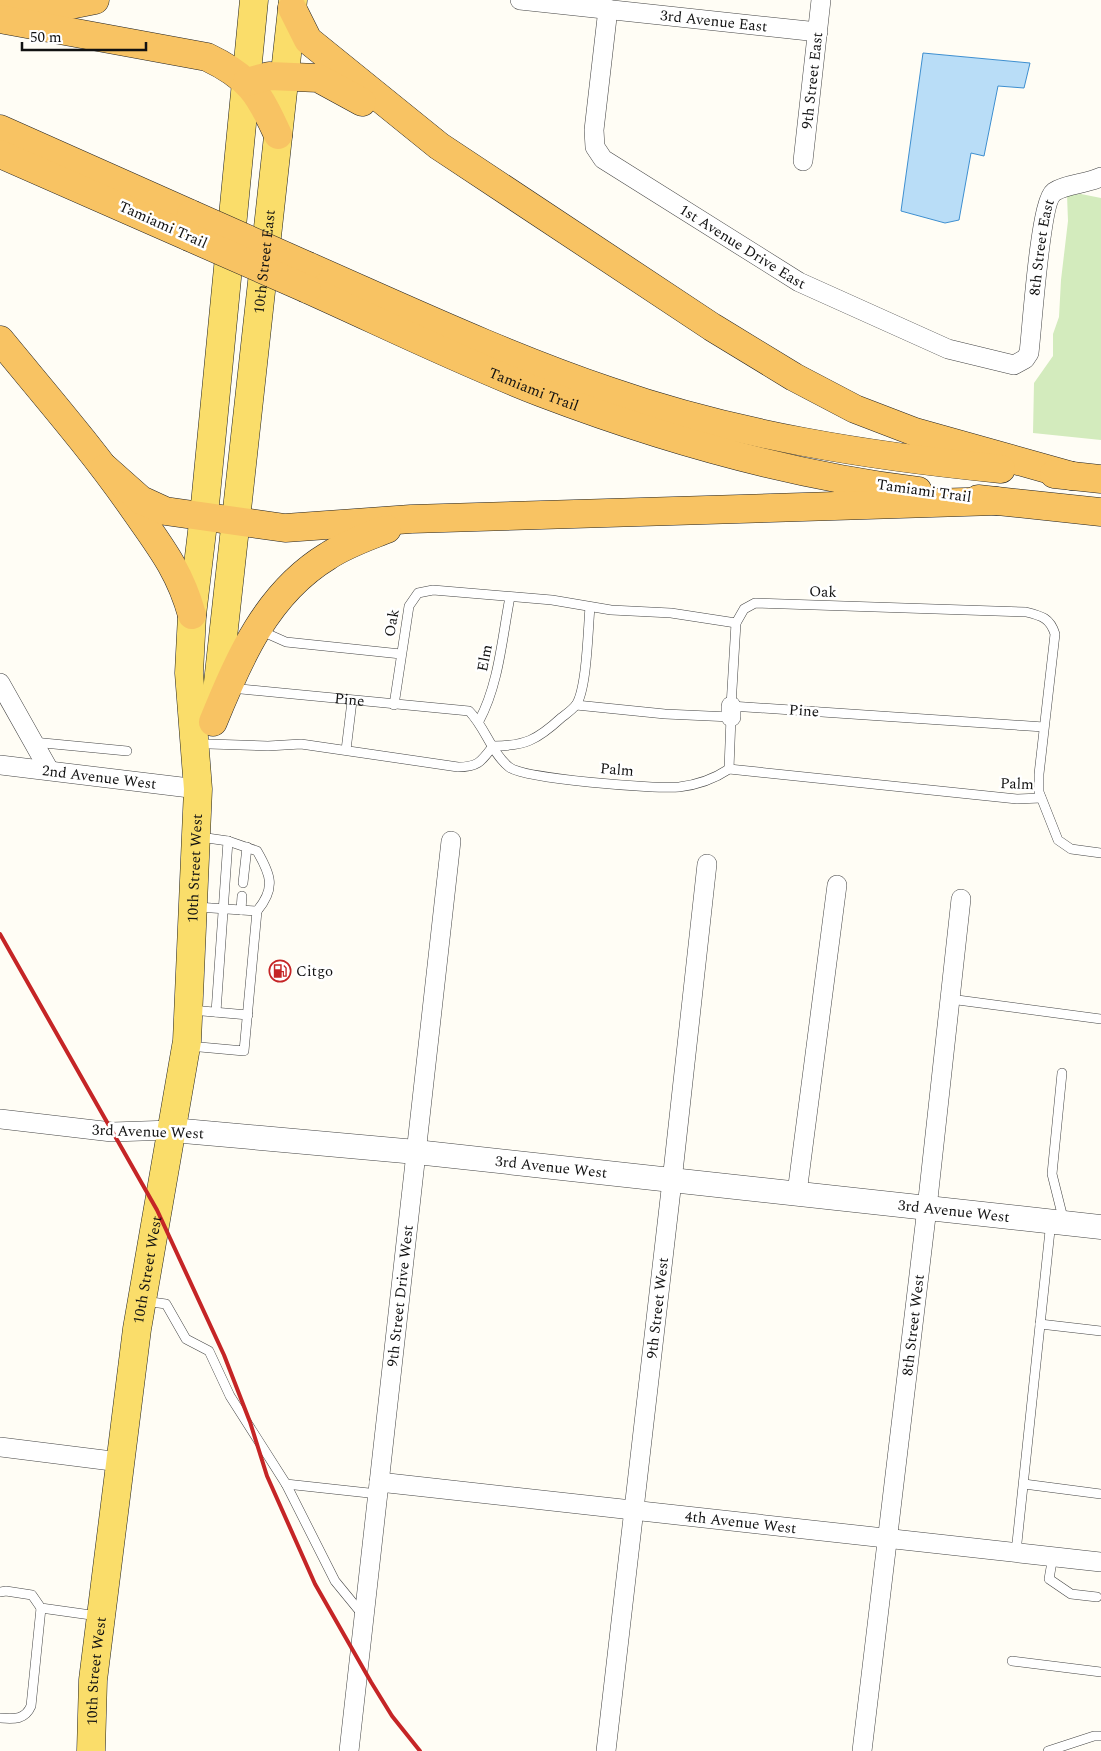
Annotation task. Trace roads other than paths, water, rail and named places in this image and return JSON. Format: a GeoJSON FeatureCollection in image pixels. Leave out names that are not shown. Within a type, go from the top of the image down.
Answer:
{"type":"FeatureCollection","features":[{"type":"Feature","properties":{"kind":"highway"},"geometry":{"type":"LineString","coordinates":[[0,8],[55,8],[95,0]]}},
{"type":"Feature","properties":{"kind":"highway"},"geometry":{"type":"LineString","coordinates":[[292,4],[308,40],[439,146]]}},
{"type":"Feature","properties":{"kind":"highway"},"geometry":{"type":"LineString","coordinates":[[0,19],[206,57],[231,69],[247,82],[265,105],[278,135]]}},
{"type":"Feature","properties":{"kind":"highway"},"geometry":{"type":"LineString","coordinates":[[247,82],[269,76],[318,78],[439,146],[712,327],[794,377],[855,409],[916,432],[1072,476]]}},
{"type":"Feature","properties":{"kind":"highway","name":"Tamiami Trail"},"geometry":{"type":"LineString","coordinates":[[0,129],[190,225],[308,278],[540,392],[664,435],[763,463],[842,479],[996,501],[1101,512]]}},
{"type":"Feature","properties":{"kind":"highway","name":"Tamiami Trail"},"geometry":{"type":"LineString","coordinates":[[0,154],[190,225]]}},
{"type":"Feature","properties":{"kind":"highway","name":"Tamiami Trail"},"geometry":{"type":"LineString","coordinates":[[308,278],[609,392],[666,409],[783,438],[866,453],[926,462],[1101,479]]}},
{"type":"Feature","properties":{"kind":"highway"},"geometry":{"type":"LineString","coordinates":[[0,340],[105,468],[173,565],[185,590],[192,615]]}},
{"type":"Feature","properties":{"kind":"highway"},"geometry":{"type":"LineString","coordinates":[[105,468],[141,500],[165,511],[285,528],[411,519],[996,501]]}},
{"type":"Feature","properties":{"kind":"highway"},"geometry":{"type":"LineString","coordinates":[[211,733],[222,688],[268,611],[290,587],[327,556],[348,545],[411,519]]}},
{"type":"Feature","properties":{"kind":"main road"},"geometry":{"type":"LineString","coordinates":[[204,516],[254,0]]}},
{"type":"Feature","properties":{"kind":"main road","name":"10th Street East"},"geometry":{"type":"LineString","coordinates":[[235,522],[292,4]]}},
{"type":"Feature","properties":{"kind":"main road","name":"10th Street West"},"geometry":{"type":"LineString","coordinates":[[91,1751],[93,1680],[120,1462],[142,1300],[186,1046],[198,789],[189,673],[192,615],[204,516]]}},
{"type":"Feature","properties":{"kind":"main road"},"geometry":{"type":"LineString","coordinates":[[222,688],[235,522]]}},
{"type":"Feature","properties":{"kind":"main road","name":"10th Street West"},"geometry":{"type":"LineString","coordinates":[[198,789],[211,733]]}},
{"type":"Feature","properties":{"kind":"street","name":"3rd Avenue East"},"geometry":{"type":"LineString","coordinates":[[520,0],[818,32]]}},
{"type":"Feature","properties":{"kind":"street","name":"9th Street East"},"geometry":{"type":"LineString","coordinates":[[803,161],[821,0]]}},
{"type":"Feature","properties":{"kind":"street","name":"1st Avenue Drive East"},"geometry":{"type":"LineString","coordinates":[[608,9],[594,130],[594,147],[603,159],[799,282],[948,349],[1014,365],[1026,359],[1029,353]]}},
{"type":"Feature","properties":{"kind":"street","name":"8th Street East"},"geometry":{"type":"LineString","coordinates":[[1029,353],[1042,226],[1048,199],[1052,193],[1061,188],[1078,186],[1101,177]]}},
{"type":"Feature","properties":{"kind":"street"},"geometry":{"type":"LineString","coordinates":[[0,683],[49,770]]}},
{"type":"Feature","properties":{"kind":"street","name":"2nd Avenue West"},"geometry":{"type":"LineString","coordinates":[[0,765],[198,789]]}},
{"type":"Feature","properties":{"kind":"street","name":"9th Street Drive West"},"geometry":{"type":"LineString","coordinates":[[350,1751],[451,841]]}},
{"type":"Feature","properties":{"kind":"street","name":"9th Street West"},"geometry":{"type":"LineString","coordinates":[[606,1751],[672,1181],[706,864]]}},
{"type":"Feature","properties":{"kind":"street"},"geometry":{"type":"LineString","coordinates":[[798,1193],[837,885]]}},
{"type":"Feature","properties":{"kind":"street","name":"8th Street West"},"geometry":{"type":"LineString","coordinates":[[862,1751],[927,1208],[961,899]]}},
{"type":"Feature","properties":{"kind":"street","name":"3rd Avenue West"},"geometry":{"type":"LineString","coordinates":[[0,1120],[112,1132],[172,1130],[416,1152],[1101,1227]]}},
{"type":"Feature","properties":{"kind":"street"},"geometry":{"type":"LineString","coordinates":[[0,1447],[120,1462]]}},
{"type":"Feature","properties":{"kind":"street","name":"4th Avenue West"},"geometry":{"type":"LineString","coordinates":[[379,1488],[635,1509],[1101,1562]]}},
{"type":"Feature","properties":{"kind":"lane","name":"Oak"},"geometry":{"type":"LineString","coordinates":[[394,705],[409,606],[418,593],[433,590],[552,600],[590,607],[671,613],[736,623],[744,610],[755,603],[1026,612],[1047,619],[1052,624],[1055,634],[1044,727]]}},
{"type":"Feature","properties":{"kind":"lane","name":"Elm"},"geometry":{"type":"LineString","coordinates":[[479,721],[488,703],[496,676],[510,597]]}},
{"type":"Feature","properties":{"kind":"lane"},"geometry":{"type":"LineString","coordinates":[[211,733],[268,746],[301,744],[458,767],[472,767],[482,761],[493,746],[515,746],[543,735],[576,705],[581,693],[586,658],[590,607]]}},
{"type":"Feature","properties":{"kind":"lane"},"geometry":{"type":"LineString","coordinates":[[729,769],[736,623]]}},
{"type":"Feature","properties":{"kind":"lane","name":"Oak"},"geometry":{"type":"LineString","coordinates":[[256,629],[286,642],[401,654]]}},
{"type":"Feature","properties":{"kind":"lane","name":"Pine"},"geometry":{"type":"LineString","coordinates":[[222,688],[469,711],[479,721]]}},
{"type":"Feature","properties":{"kind":"lane"},"geometry":{"type":"LineString","coordinates":[[346,750],[352,701]]}},
{"type":"Feature","properties":{"kind":"lane","name":"Pine"},"geometry":{"type":"LineString","coordinates":[[576,705],[664,714],[731,712],[1044,727]]}},
{"type":"Feature","properties":{"kind":"lane","name":"Palm"},"geometry":{"type":"LineString","coordinates":[[479,721],[493,746],[510,768],[552,777],[594,782],[678,787],[718,777],[729,769],[1017,799],[1041,798]]}},
{"type":"Feature","properties":{"kind":"lane"},"geometry":{"type":"LineString","coordinates":[[1044,727],[1039,774],[1041,798],[1058,840],[1071,849],[1101,853]]}},
{"type":"Feature","properties":{"kind":"lane"},"geometry":{"type":"LineString","coordinates":[[33,742],[127,751]]}},
{"type":"Feature","properties":{"kind":"lane"},"geometry":{"type":"LineString","coordinates":[[186,1046],[244,1051],[248,1015],[245,989],[249,953],[257,912],[268,898],[270,878],[257,851],[228,841],[196,837]]}},
{"type":"Feature","properties":{"kind":"lane"},"geometry":{"type":"LineString","coordinates":[[216,1012],[224,969],[220,951],[228,841]]}},
{"type":"Feature","properties":{"kind":"lane"},"geometry":{"type":"LineString","coordinates":[[243,883],[247,847]]}},
{"type":"Feature","properties":{"kind":"lane"},"geometry":{"type":"LineString","coordinates":[[241,910],[242,896]]}},
{"type":"Feature","properties":{"kind":"lane"},"geometry":{"type":"LineString","coordinates":[[194,906],[257,912]]}},
{"type":"Feature","properties":{"kind":"lane"},"geometry":{"type":"LineString","coordinates":[[220,951],[230,951]]}},
{"type":"Feature","properties":{"kind":"lane"},"geometry":{"type":"LineString","coordinates":[[950,999],[1101,1019]]}},
{"type":"Feature","properties":{"kind":"lane"},"geometry":{"type":"LineString","coordinates":[[189,1010],[248,1015]]}},
{"type":"Feature","properties":{"kind":"lane"},"geometry":{"type":"LineString","coordinates":[[1016,1552],[1040,1324],[1057,1222],[1052,1174],[1062,1073]]}},
{"type":"Feature","properties":{"kind":"lane"},"geometry":{"type":"LineString","coordinates":[[142,1300],[166,1304],[186,1340],[208,1351],[230,1396],[286,1484],[335,1581],[364,1616]]}},
{"type":"Feature","properties":{"kind":"lane"},"geometry":{"type":"LineString","coordinates":[[1040,1324],[1101,1331]]}},
{"type":"Feature","properties":{"kind":"lane"},"geometry":{"type":"LineString","coordinates":[[286,1484],[379,1488]]}},
{"type":"Feature","properties":{"kind":"lane"},"geometry":{"type":"LineString","coordinates":[[1024,1484],[1101,1494]]}},
{"type":"Feature","properties":{"kind":"lane"},"geometry":{"type":"LineString","coordinates":[[1053,1556],[1050,1579],[1071,1594],[1097,1598]]}},
{"type":"Feature","properties":{"kind":"lane"},"geometry":{"type":"LineString","coordinates":[[0,1592],[32,1595],[41,1608],[28,1712],[16,1719],[0,1718]]}},
{"type":"Feature","properties":{"kind":"lane"},"geometry":{"type":"LineString","coordinates":[[41,1608],[101,1616]]}},
{"type":"Feature","properties":{"kind":"lane"},"geometry":{"type":"LineString","coordinates":[[1012,1661],[1101,1672]]}},
{"type":"Feature","properties":{"kind":"lane"},"geometry":{"type":"LineString","coordinates":[[1048,1751],[1094,1736],[1101,1736]]}},
{"type":"Feature","properties":{"kind":"water"},"geometry":{"type":"Polygon","coordinates":[[[923,53],[1030,63],[1024,88],[998,86],[984,156],[971,153],[959,220],[945,223],[901,211],[923,53]]]}},
{"type":"Feature","properties":{"kind":"railway"},"geometry":{"type":"LineString","coordinates":[[0,934],[157,1210],[224,1355],[250,1422],[267,1476],[315,1584],[392,1716],[420,1751]]}},
{"type":"Feature","properties":{"kind":"place","name":"Citgo"},"geometry":{"type":"Point","coordinates":[280,971]}}]}
